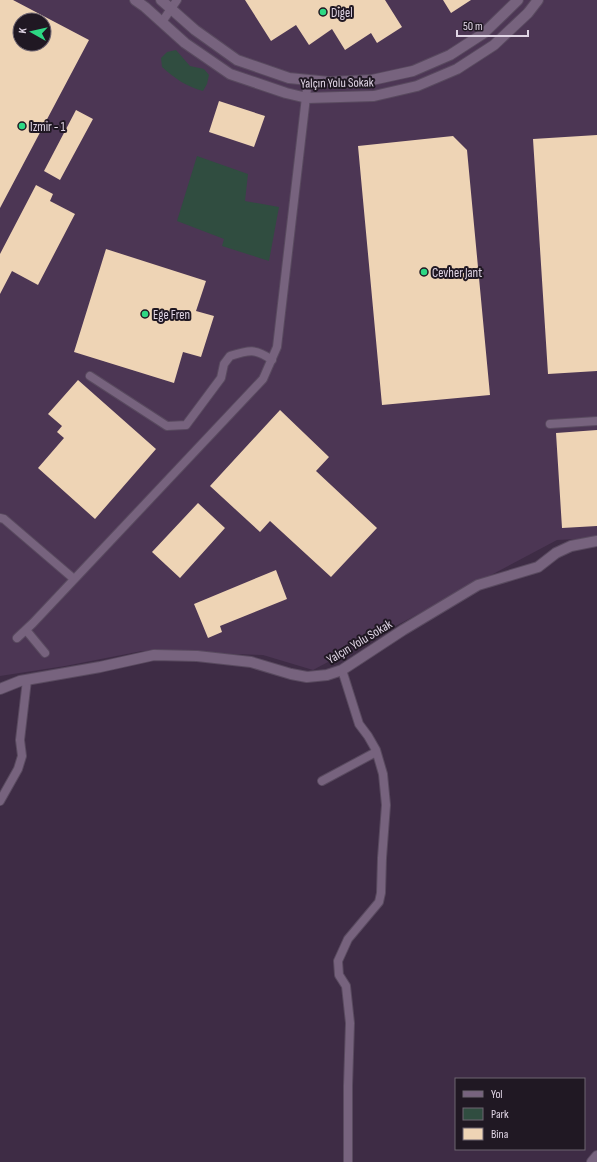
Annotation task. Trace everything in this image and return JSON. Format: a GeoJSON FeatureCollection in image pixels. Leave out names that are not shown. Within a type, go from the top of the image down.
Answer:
{"type":"FeatureCollection","features":[{"type":"Feature","properties":{"kind":"street","name":"Yalçın Yolu Sokak"},"geometry":{"type":"LineString","coordinates":[[135,0],[185,43],[230,74],[286,94],[306,98],[374,96],[417,86],[457,69],[494,45],[528,13],[538,0]]}},
{"type":"Feature","properties":{"kind":"street","name":"Yalçın Yolu Sokak"},"geometry":{"type":"LineString","coordinates":[[161,0],[195,30],[237,60],[289,78],[329,82],[372,80],[413,71],[450,55],[484,33],[518,0]]}},
{"type":"Feature","properties":{"kind":"street"},"geometry":{"type":"LineString","coordinates":[[162,22],[177,0]]}},
{"type":"Feature","properties":{"kind":"street"},"geometry":{"type":"LineString","coordinates":[[17,638],[263,379],[278,347],[308,80]]}},
{"type":"Feature","properties":{"kind":"street"},"geometry":{"type":"LineString","coordinates":[[90,376],[167,426],[186,425],[221,378],[224,364],[230,356],[251,351],[261,352],[272,360]]}},
{"type":"Feature","properties":{"kind":"street"},"geometry":{"type":"LineString","coordinates":[[550,424],[597,421]]}},
{"type":"Feature","properties":{"kind":"street"},"geometry":{"type":"LineString","coordinates":[[0,518],[4,519],[74,579]]}},
{"type":"Feature","properties":{"kind":"street","name":"Yalçın Yolu Sokak"},"geometry":{"type":"LineString","coordinates":[[0,690],[20,681],[100,667],[154,655],[197,656],[251,662],[291,674],[307,677],[327,675],[342,670],[382,642],[478,585],[538,567],[556,553],[572,546],[597,541]]}},
{"type":"Feature","properties":{"kind":"street"},"geometry":{"type":"LineString","coordinates":[[26,630],[45,653]]}},
{"type":"Feature","properties":{"kind":"street"},"geometry":{"type":"LineString","coordinates":[[342,670],[358,724],[368,736],[376,752],[383,774],[386,805],[381,893],[379,902],[348,939],[338,961],[339,975],[346,986],[350,1023],[348,1162]]}},
{"type":"Feature","properties":{"kind":"street"},"geometry":{"type":"LineString","coordinates":[[0,801],[18,769],[22,756],[20,740],[27,680]]}},
{"type":"Feature","properties":{"kind":"street"},"geometry":{"type":"LineString","coordinates":[[322,781],[376,752]]}},
{"type":"Feature","properties":{"kind":"street"},"geometry":{"type":"LineString","coordinates":[[592,1162],[597,1156]]}},
{"type":"Feature","properties":{"kind":"shaded area"},"geometry":{"type":"Polygon","coordinates":[[[0,0],[597,0],[597,538],[557,540],[313,670],[263,655],[142,651],[65,666],[0,676],[0,0]]]}},
{"type":"Feature","properties":{"kind":"green space"},"geometry":{"type":"Polygon","coordinates":[[[176,50],[190,66],[204,69],[209,75],[207,84],[203,91],[181,82],[162,67],[161,58],[167,52],[176,50]]]}},
{"type":"Feature","properties":{"kind":"green space"},"geometry":{"type":"Polygon","coordinates":[[[197,156],[248,174],[245,201],[279,207],[269,261],[222,246],[224,239],[177,221],[197,156]]]}},
{"type":"Feature","properties":{"kind":"building","name":"Izmir - 1"},"geometry":{"type":"Polygon","coordinates":[[[0,0],[13,0],[36,12],[12,12],[12,52],[52,52],[52,21],[89,40],[0,208],[0,0]]]}},
{"type":"Feature","properties":{"kind":"building","name":"Digel"},"geometry":{"type":"Polygon","coordinates":[[[245,0],[385,0],[402,27],[377,43],[371,33],[345,50],[332,29],[309,45],[296,25],[271,41],[245,0]]]}},
{"type":"Feature","properties":{"kind":"building"},"geometry":{"type":"Polygon","coordinates":[[[443,0],[471,0],[451,13],[443,0]]]}},
{"type":"Feature","properties":{"kind":"building"},"geometry":{"type":"Polygon","coordinates":[[[219,101],[265,116],[254,147],[209,132],[219,101]]]}},
{"type":"Feature","properties":{"kind":"building"},"geometry":{"type":"Polygon","coordinates":[[[76,110],[93,119],[60,180],[44,171],[76,110]]]}},
{"type":"Feature","properties":{"kind":"building"},"geometry":{"type":"Polygon","coordinates":[[[597,135],[597,371],[548,374],[533,139],[597,135]]]}},
{"type":"Feature","properties":{"kind":"building","name":"Cevher Jant"},"geometry":{"type":"Polygon","coordinates":[[[453,136],[467,150],[490,395],[382,405],[358,146],[453,136]]]}},
{"type":"Feature","properties":{"kind":"building"},"geometry":{"type":"Polygon","coordinates":[[[36,185],[53,194],[50,201],[75,214],[38,285],[12,271],[0,294],[0,254],[36,185]]]}},
{"type":"Feature","properties":{"kind":"building","name":"Ege Fren"},"geometry":{"type":"Polygon","coordinates":[[[106,249],[206,281],[196,311],[214,316],[201,357],[183,352],[174,383],[74,352],[106,249]]]}},
{"type":"Feature","properties":{"kind":"building"},"geometry":{"type":"Polygon","coordinates":[[[78,380],[156,449],[95,519],[38,468],[64,438],[57,432],[62,426],[48,414],[78,380]]]}},
{"type":"Feature","properties":{"kind":"building"},"geometry":{"type":"Polygon","coordinates":[[[280,410],[329,457],[316,471],[377,528],[331,577],[270,521],[260,532],[210,486],[280,410]]]}},
{"type":"Feature","properties":{"kind":"building"},"geometry":{"type":"Polygon","coordinates":[[[597,430],[597,526],[562,528],[556,433],[597,430]]]}},
{"type":"Feature","properties":{"kind":"building"},"geometry":{"type":"Polygon","coordinates":[[[198,503],[225,528],[180,578],[152,552],[198,503]]]}},
{"type":"Feature","properties":{"kind":"building"},"geometry":{"type":"Polygon","coordinates":[[[276,570],[287,599],[220,626],[222,632],[208,638],[194,604],[276,570]]]}},
{"type":"Feature","properties":{"kind":"place","name":"Digel"},"geometry":{"type":"Point","coordinates":[323,12]}},
{"type":"Feature","properties":{"kind":"place","name":"Izmir - 1"},"geometry":{"type":"Point","coordinates":[22,126]}},
{"type":"Feature","properties":{"kind":"place","name":"Cevher Jant"},"geometry":{"type":"Point","coordinates":[424,272]}},
{"type":"Feature","properties":{"kind":"place","name":"Ege Fren"},"geometry":{"type":"Point","coordinates":[145,314]}}]}
